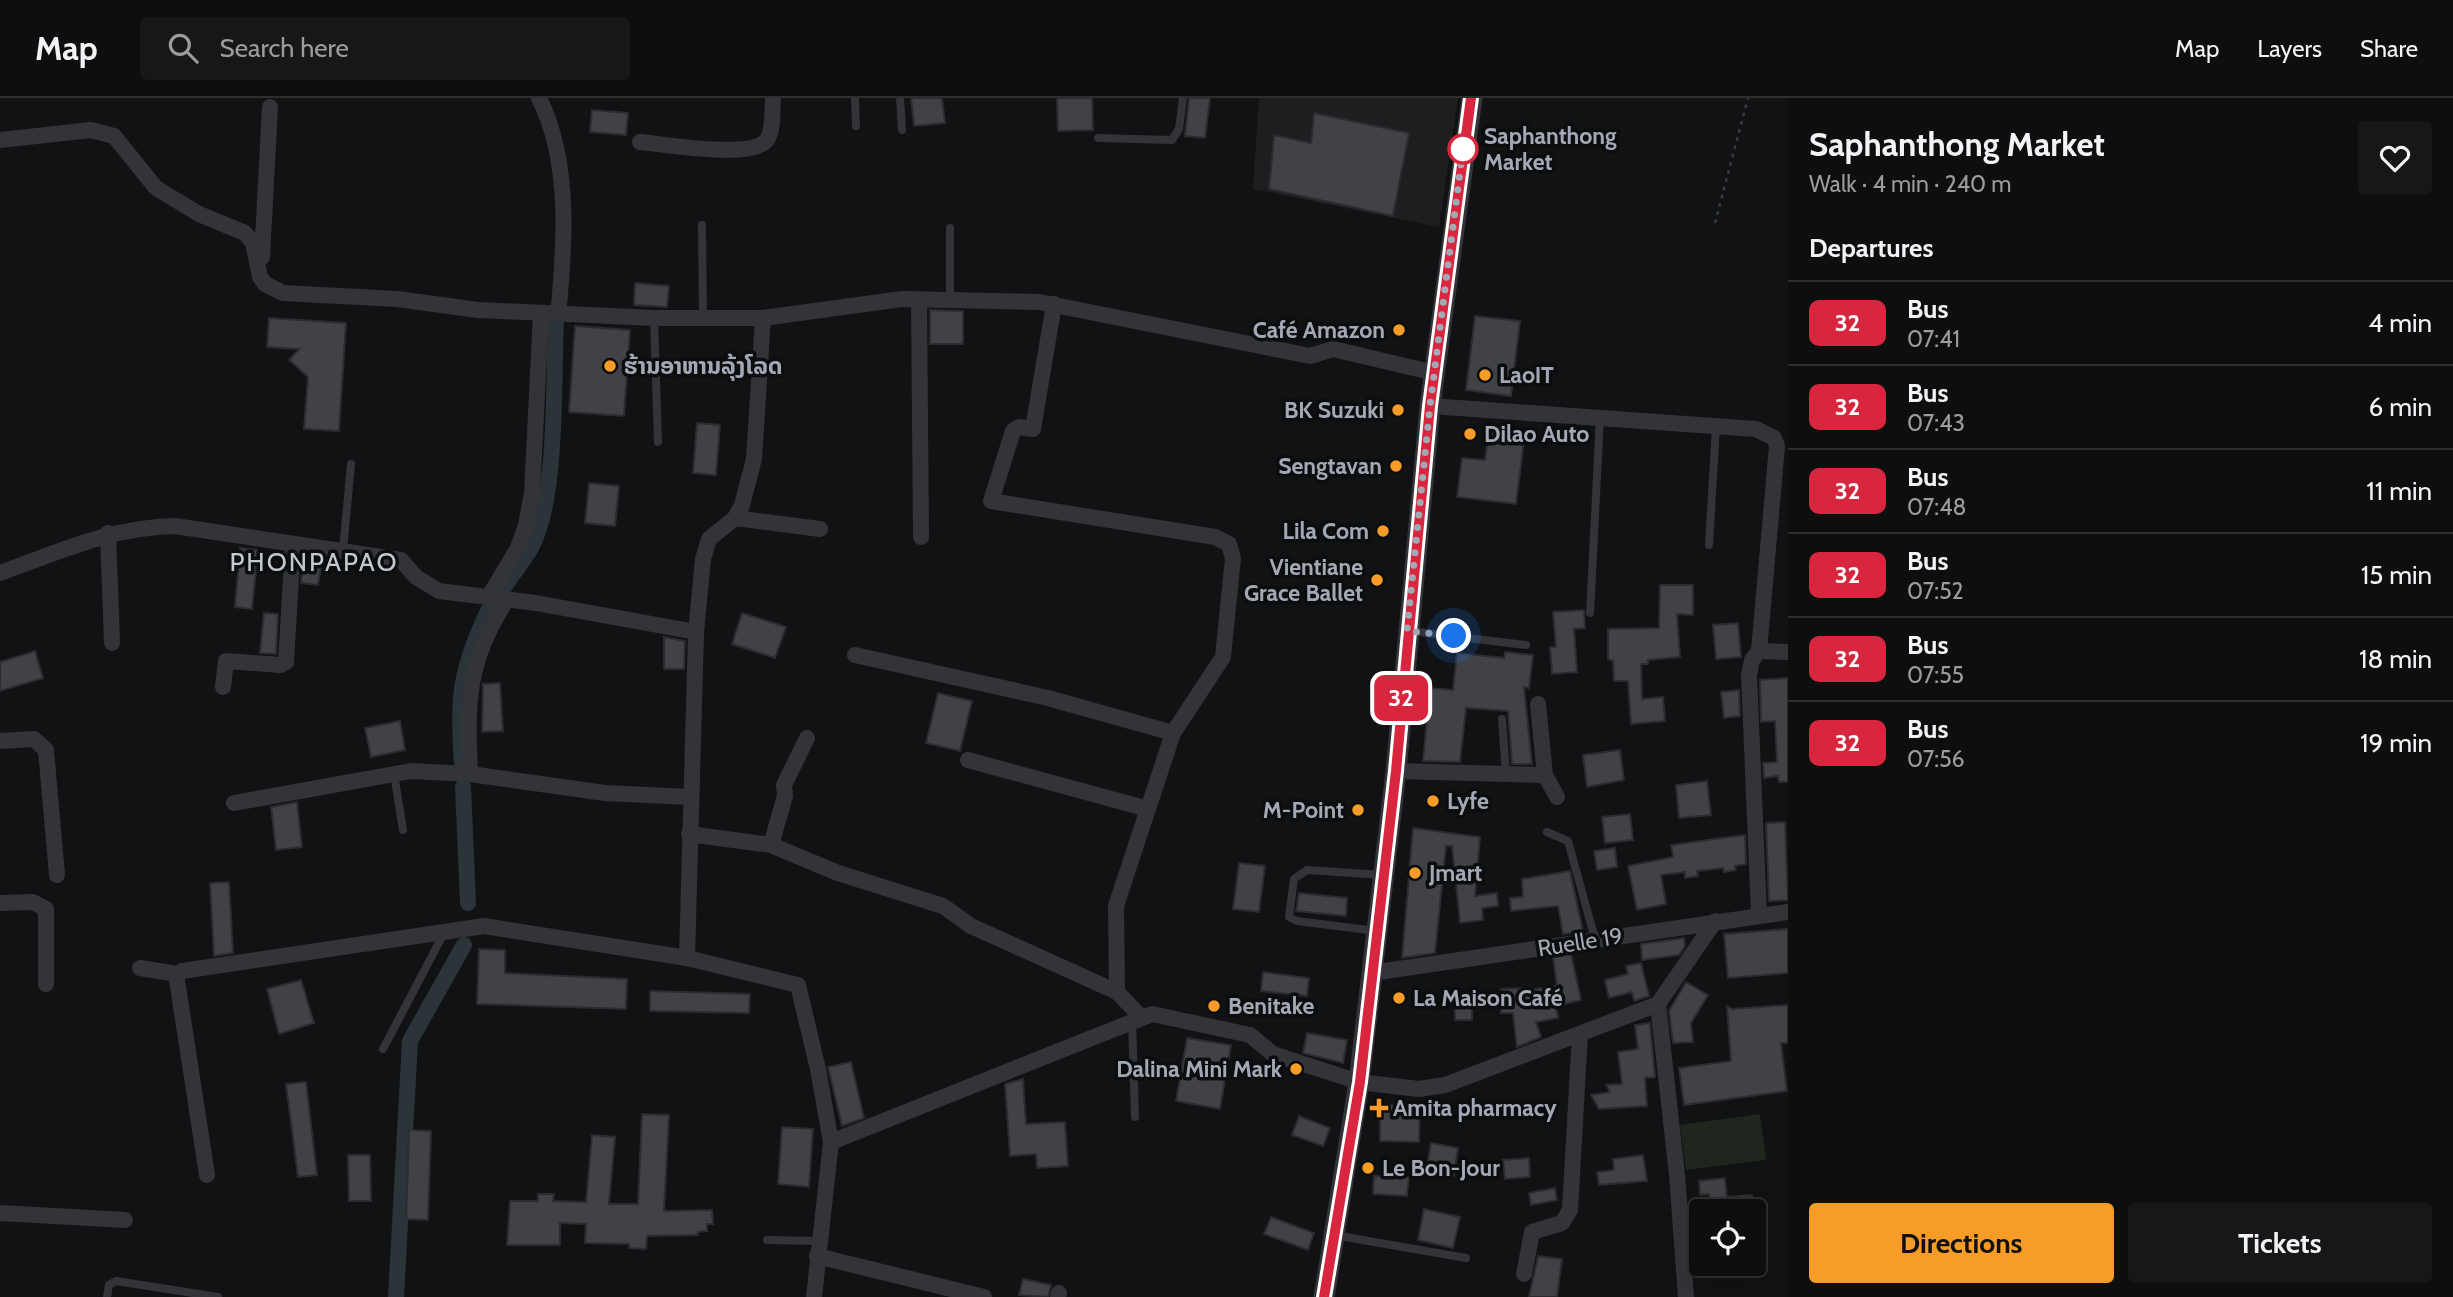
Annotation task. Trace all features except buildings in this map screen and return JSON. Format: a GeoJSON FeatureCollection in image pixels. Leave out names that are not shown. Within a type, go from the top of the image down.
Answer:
{"type":"FeatureCollection","features":[{"type":"Feature","properties":{"kind":"street"},"geometry":{"type":"LineString","coordinates":[[539,98],[548,115],[564,201],[565,246],[558,314]]}},
{"type":"Feature","properties":{"kind":"street"},"geometry":{"type":"LineString","coordinates":[[640,142],[733,150],[758,146],[769,135],[773,98]]}},
{"type":"Feature","properties":{"kind":"street"},"geometry":{"type":"LineString","coordinates":[[1324,1297],[1360,1082],[1396,771],[1430,406],[1472,98]]}},
{"type":"Feature","properties":{"kind":"street"},"geometry":{"type":"LineString","coordinates":[[260,277],[271,107]]}},
{"type":"Feature","properties":{"kind":"street"},"geometry":{"type":"LineString","coordinates":[[0,140],[91,130],[114,136],[156,188],[199,214],[245,233],[253,243],[260,277],[271,288],[303,296],[397,299],[541,314],[654,318],[763,318],[919,299],[950,298],[1054,304],[1310,356],[1333,349],[1435,373]]}},
{"type":"Feature","properties":{"kind":"street"},"geometry":{"type":"LineString","coordinates":[[919,299],[921,537]]}},
{"type":"Feature","properties":{"kind":"street"},"geometry":{"type":"LineString","coordinates":[[1054,304],[1033,429],[1019,427],[1013,432],[991,501],[1214,537],[1229,544],[1233,558],[1223,657],[1172,733],[1116,906],[1117,992]]}},
{"type":"Feature","properties":{"kind":"street"},"geometry":{"type":"LineString","coordinates":[[488,598],[518,548],[532,494],[541,314]]}},
{"type":"Feature","properties":{"kind":"street"},"geometry":{"type":"LineString","coordinates":[[687,958],[696,632],[702,559],[709,539],[735,518],[743,505],[754,459],[763,318]]}},
{"type":"Feature","properties":{"kind":"street"},"geometry":{"type":"LineString","coordinates":[[1430,406],[1763,430],[1774,438],[1777,446],[1759,651],[1752,660],[1749,675],[1759,915]]}},
{"type":"Feature","properties":{"kind":"street"},"geometry":{"type":"LineString","coordinates":[[735,518],[820,529]]}},
{"type":"Feature","properties":{"kind":"street"},"geometry":{"type":"LineString","coordinates":[[0,573],[108,533],[141,527],[175,526],[401,560],[426,585],[439,591],[696,632]]}},
{"type":"Feature","properties":{"kind":"street"},"geometry":{"type":"LineString","coordinates":[[108,533],[112,643]]}},
{"type":"Feature","properties":{"kind":"street"},"geometry":{"type":"LineString","coordinates":[[223,687],[226,661],[280,665],[286,662],[293,544]]}},
{"type":"Feature","properties":{"kind":"street"},"geometry":{"type":"LineString","coordinates":[[470,774],[467,703],[472,675],[496,617],[506,601]]}},
{"type":"Feature","properties":{"kind":"street"},"geometry":{"type":"LineString","coordinates":[[1759,651],[1788,652]]}},
{"type":"Feature","properties":{"kind":"street"},"geometry":{"type":"LineString","coordinates":[[855,655],[1048,698],[1172,733]]}},
{"type":"Feature","properties":{"kind":"street"},"geometry":{"type":"LineString","coordinates":[[1538,704],[1545,775],[1557,797]]}},
{"type":"Feature","properties":{"kind":"street"},"geometry":{"type":"LineString","coordinates":[[771,845],[785,796],[784,785],[807,738]]}},
{"type":"Feature","properties":{"kind":"street"},"geometry":{"type":"LineString","coordinates":[[0,741],[34,739],[47,750],[57,876]]}},
{"type":"Feature","properties":{"kind":"street"},"geometry":{"type":"LineString","coordinates":[[968,760],[1148,809]]}},
{"type":"Feature","properties":{"kind":"street"},"geometry":{"type":"LineString","coordinates":[[1396,771],[1545,775]]}},
{"type":"Feature","properties":{"kind":"street"},"geometry":{"type":"LineString","coordinates":[[234,803],[393,773],[470,774],[605,793],[690,797]]}},
{"type":"Feature","properties":{"kind":"street"},"geometry":{"type":"LineString","coordinates":[[689,834],[771,845],[838,873],[943,906],[971,926],[1117,992],[1136,1019]]}},
{"type":"Feature","properties":{"kind":"street"},"geometry":{"type":"LineString","coordinates":[[0,903],[33,902],[46,909],[46,984]]}},
{"type":"Feature","properties":{"kind":"street","name":"Ruelle 19"},"geometry":{"type":"LineString","coordinates":[[1371,973],[1788,912]]}},
{"type":"Feature","properties":{"kind":"street"},"geometry":{"type":"LineString","coordinates":[[831,1142],[1152,1014],[1250,1035],[1273,1054],[1360,1082],[1419,1089],[1445,1085],[1658,1004],[1714,921]]}},
{"type":"Feature","properties":{"kind":"street"},"geometry":{"type":"LineString","coordinates":[[140,968],[177,974],[316,948],[484,926],[687,958],[798,985],[818,1069],[831,1142],[814,1297]]}},
{"type":"Feature","properties":{"kind":"street"},"geometry":{"type":"LineString","coordinates":[[177,974],[207,1175]]}},
{"type":"Feature","properties":{"kind":"street"},"geometry":{"type":"LineString","coordinates":[[1658,1004],[1677,1175],[1686,1297]]}},
{"type":"Feature","properties":{"kind":"street"},"geometry":{"type":"LineString","coordinates":[[1524,1274],[1532,1232],[1562,1223],[1570,1210],[1580,1034]]}},
{"type":"Feature","properties":{"kind":"street"},"geometry":{"type":"LineString","coordinates":[[0,1213],[125,1220]]}},
{"type":"Feature","properties":{"kind":"street"},"geometry":{"type":"LineString","coordinates":[[818,1248],[984,1297]]}},
{"type":"Feature","properties":{"kind":"lane"},"geometry":{"type":"LineString","coordinates":[[527,98],[539,98]]}},
{"type":"Feature","properties":{"kind":"lane"},"geometry":{"type":"LineString","coordinates":[[855,98],[856,126]]}},
{"type":"Feature","properties":{"kind":"lane"},"geometry":{"type":"LineString","coordinates":[[900,98],[902,130]]}},
{"type":"Feature","properties":{"kind":"lane"},"geometry":{"type":"LineString","coordinates":[[1098,138],[1172,140],[1179,129],[1183,98]]}},
{"type":"Feature","properties":{"kind":"lane"},"geometry":{"type":"LineString","coordinates":[[702,225],[703,318]]}},
{"type":"Feature","properties":{"kind":"lane"},"geometry":{"type":"LineString","coordinates":[[950,228],[950,298]]}},
{"type":"Feature","properties":{"kind":"lane"},"geometry":{"type":"LineString","coordinates":[[654,318],[658,443]]}},
{"type":"Feature","properties":{"kind":"lane"},"geometry":{"type":"LineString","coordinates":[[1590,613],[1600,418]]}},
{"type":"Feature","properties":{"kind":"lane"},"geometry":{"type":"LineString","coordinates":[[1709,545],[1716,426]]}},
{"type":"Feature","properties":{"kind":"lane"},"geometry":{"type":"LineString","coordinates":[[343,550],[351,464]]}},
{"type":"Feature","properties":{"kind":"lane"},"geometry":{"type":"LineString","coordinates":[[1407,631],[1526,645]]}},
{"type":"Feature","properties":{"kind":"lane"},"geometry":{"type":"LineString","coordinates":[[1502,719],[1506,774]]}},
{"type":"Feature","properties":{"kind":"lane"},"geometry":{"type":"LineString","coordinates":[[393,773],[403,830]]}},
{"type":"Feature","properties":{"kind":"lane"},"geometry":{"type":"LineString","coordinates":[[1548,832],[1568,841],[1595,939]]}},
{"type":"Feature","properties":{"kind":"lane"},"geometry":{"type":"LineString","coordinates":[[1376,931],[1297,921],[1289,917],[1290,903],[1294,879],[1307,870],[1382,875]]}},
{"type":"Feature","properties":{"kind":"lane"},"geometry":{"type":"LineString","coordinates":[[383,1049],[444,933]]}},
{"type":"Feature","properties":{"kind":"lane"},"geometry":{"type":"LineString","coordinates":[[1135,1117],[1136,1019]]}},
{"type":"Feature","properties":{"kind":"lane"},"geometry":{"type":"LineString","coordinates":[[1334,1235],[1466,1258]]}},
{"type":"Feature","properties":{"kind":"lane"},"geometry":{"type":"LineString","coordinates":[[767,1240],[818,1248]]}},
{"type":"Feature","properties":{"kind":"lane"},"geometry":{"type":"LineString","coordinates":[[107,1297],[108,1285],[116,1281],[218,1297]]}},
{"type":"Feature","properties":{"kind":"path"},"geometry":{"type":"LineString","coordinates":[[1715,223],[1748,98]]}},
{"type":"Feature","properties":{"kind":"shaded area"},"geometry":{"type":"Polygon","coordinates":[[[1259,98],[1458,98],[1439,227],[1253,189],[1259,98]]]}},
{"type":"Feature","properties":{"kind":"shaded area"},"geometry":{"type":"Polygon","coordinates":[[[1760,1114],[1766,1160],[1686,1170],[1680,1125],[1760,1114]]]}},
{"type":"Feature","properties":{"kind":"waterway"},"geometry":{"type":"LineString","coordinates":[[503,589],[533,544],[547,496],[553,435],[556,320]]}},
{"type":"Feature","properties":{"kind":"waterway"},"geometry":{"type":"LineString","coordinates":[[462,763],[460,720],[463,685],[471,650],[488,611]]}},
{"type":"Feature","properties":{"kind":"waterway"},"geometry":{"type":"LineString","coordinates":[[463,787],[468,903]]}},
{"type":"Feature","properties":{"kind":"waterway"},"geometry":{"type":"LineString","coordinates":[[396,1297],[410,1041],[464,945]]}},
{"type":"Feature","properties":{"kind":"bus line","name":"32"},"geometry":{"type":"LineString","coordinates":[[1324,1297],[1360,1082],[1396,771],[1430,406],[1471,98]]}},
{"type":"Feature","properties":{"kind":"place","name":"Saphanthong Market"},"geometry":{"type":"Point","coordinates":[1463,149]}},
{"type":"Feature","properties":{"kind":"place","name":"Café Amazon"},"geometry":{"type":"Point","coordinates":[1399,330]}},
{"type":"Feature","properties":{"kind":"place","name":"ຮ້ານອາຫານລຸ້ງໂລດ"},"geometry":{"type":"Point","coordinates":[610,366]}},
{"type":"Feature","properties":{"kind":"place","name":"LaoIT"},"geometry":{"type":"Point","coordinates":[1485,375]}},
{"type":"Feature","properties":{"kind":"place","name":"BK Suzuki"},"geometry":{"type":"Point","coordinates":[1398,410]}},
{"type":"Feature","properties":{"kind":"place","name":"Dilao Auto"},"geometry":{"type":"Point","coordinates":[1470,434]}},
{"type":"Feature","properties":{"kind":"place","name":"Sengtavan"},"geometry":{"type":"Point","coordinates":[1396,466]}},
{"type":"Feature","properties":{"kind":"place","name":"Lila Com"},"geometry":{"type":"Point","coordinates":[1383,531]}},
{"type":"Feature","properties":{"kind":"place","name":"Vientiane Grace Ballet"},"geometry":{"type":"Point","coordinates":[1377,580]}},
{"type":"Feature","properties":{"kind":"place","name":"Lyfe"},"geometry":{"type":"Point","coordinates":[1433,801]}},
{"type":"Feature","properties":{"kind":"place","name":"M-Point"},"geometry":{"type":"Point","coordinates":[1358,810]}},
{"type":"Feature","properties":{"kind":"place","name":"Jmart"},"geometry":{"type":"Point","coordinates":[1415,873]}},
{"type":"Feature","properties":{"kind":"place","name":"La Maison Café"},"geometry":{"type":"Point","coordinates":[1399,998]}},
{"type":"Feature","properties":{"kind":"place","name":"Benitake"},"geometry":{"type":"Point","coordinates":[1214,1006]}},
{"type":"Feature","properties":{"kind":"place","name":"Dalina Mini Mark"},"geometry":{"type":"Point","coordinates":[1296,1069]}},
{"type":"Feature","properties":{"kind":"place","name":"Amita pharmacy"},"geometry":{"type":"Point","coordinates":[1379,1108]}},
{"type":"Feature","properties":{"kind":"place","name":"Le Bon-Jour"},"geometry":{"type":"Point","coordinates":[1368,1168]}},
{"type":"Feature","properties":{"kind":"district","name":"PHONPAPAO"},"geometry":{"type":"Point","coordinates":[314,562]}},
{"type":"Feature","properties":{"kind":"route"},"geometry":{"type":"LineString","coordinates":[[1454,636],[1407,631],[1430,406],[1463,149]]}}]}
